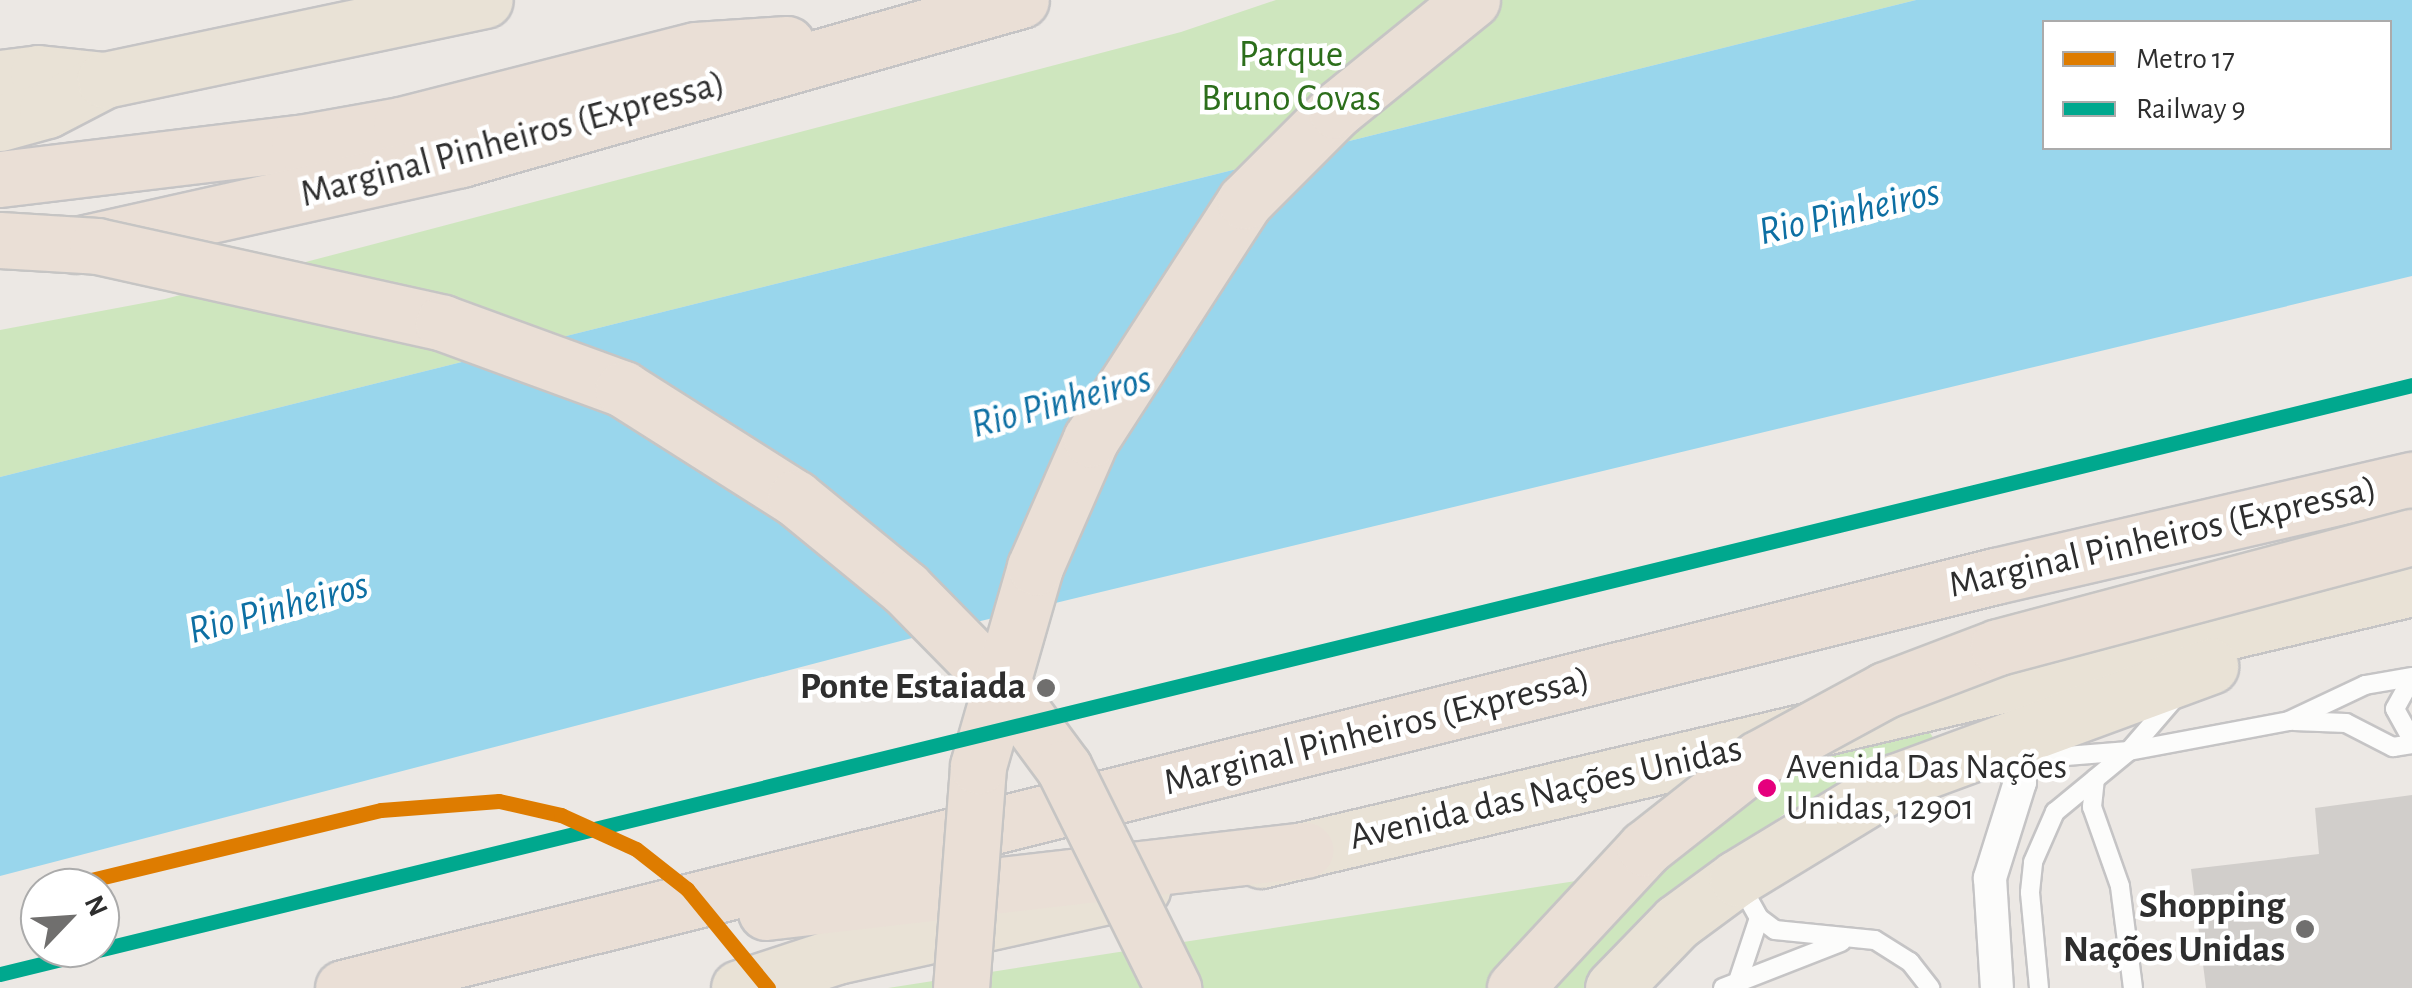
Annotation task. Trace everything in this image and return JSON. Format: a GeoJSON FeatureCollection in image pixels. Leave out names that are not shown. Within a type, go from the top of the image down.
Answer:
{"type":"FeatureCollection","features":[{"type":"Feature","properties":{"kind":"highway"},"geometry":{"type":"LineString","coordinates":[[0,124],[48,110],[105,80],[485,0]]}},
{"type":"Feature","properties":{"kind":"highway","name":"Marginal Pinheiros (Expressa)"},"geometry":{"type":"LineString","coordinates":[[0,262],[461,159],[1020,0]]}},
{"type":"Feature","properties":{"kind":"highway"},"geometry":{"type":"LineString","coordinates":[[961,988],[978,766],[1036,568],[1092,438],[1172,305],[1246,201],[1336,110],[1472,0]]}},
{"type":"Feature","properties":{"kind":"highway"},"geometry":{"type":"LineString","coordinates":[[0,179],[182,160],[401,125],[696,50],[909,34]]}},
{"type":"Feature","properties":{"kind":"highway"},"geometry":{"type":"LineString","coordinates":[[0,78],[38,73],[105,80]]}},
{"type":"Feature","properties":{"kind":"highway"},"geometry":{"type":"LineString","coordinates":[[0,240],[98,246],[443,323],[623,389],[795,498],[905,588],[1010,696],[1064,768],[1173,988]]}},
{"type":"Feature","properties":{"kind":"highway","name":"Marginal Pinheiros (Expressa)"},"geometry":{"type":"LineString","coordinates":[[343,988],[653,915],[1995,576],[2412,480]]}},
{"type":"Feature","properties":{"kind":"highway"},"geometry":{"type":"LineString","coordinates":[[1514,988],[1659,837],[1758,759],[1885,690],[1998,647],[2412,537]]}},
{"type":"Feature","properties":{"kind":"highway","name":"Avenida das Nações Unidas"},"geometry":{"type":"LineString","coordinates":[[739,988],[837,956],[1306,850],[2412,588]]}},
{"type":"Feature","properties":{"kind":"highway"},"geometry":{"type":"LineString","coordinates":[[1613,988],[1677,922],[1748,898],[1896,782],[2004,762],[2332,607]]}},
{"type":"Feature","properties":{"kind":"highway"},"geometry":{"type":"LineString","coordinates":[[653,915],[804,911],[1306,850]]}},
{"type":"Feature","properties":{"kind":"street"},"geometry":{"type":"LineString","coordinates":[[1997,988],[1990,878],[2004,762]]}},
{"type":"Feature","properties":{"kind":"lane"},"geometry":{"type":"LineString","coordinates":[[2004,762],[2129,751],[2289,720],[2366,685],[2412,677]]}},
{"type":"Feature","properties":{"kind":"lane"},"geometry":{"type":"LineString","coordinates":[[2289,720],[2346,723],[2393,747],[2412,742],[2395,708],[2412,677]]}},
{"type":"Feature","properties":{"kind":"lane"},"geometry":{"type":"LineString","coordinates":[[2039,988],[2033,862],[2055,812],[2129,751],[2169,710],[2185,678]]}},
{"type":"Feature","properties":{"kind":"lane"},"geometry":{"type":"LineString","coordinates":[[2095,778],[2092,807],[2120,886],[2133,988]]}},
{"type":"Feature","properties":{"kind":"lane"},"geometry":{"type":"LineString","coordinates":[[1748,898],[1789,936],[1855,937],[1896,952],[1930,988]]}},
{"type":"Feature","properties":{"kind":"lane"},"geometry":{"type":"LineString","coordinates":[[1731,983],[1748,898]]}},
{"type":"Feature","properties":{"kind":"lane"},"geometry":{"type":"LineString","coordinates":[[1731,983],[1855,937]]}},
{"type":"Feature","properties":{"kind":"green space","name":"Parque Bruno Covas"},"geometry":{"type":"Polygon","coordinates":[[[1276,0],[1916,0],[0,477],[0,330],[165,299],[1181,32],[1276,0]]]}},
{"type":"Feature","properties":{"kind":"green space"},"geometry":{"type":"Polygon","coordinates":[[[1921,718],[1937,744],[1784,814],[1676,896],[1589,988],[888,988],[1634,872],[1759,781],[1921,718]]]}},
{"type":"Feature","properties":{"kind":"water","name":"Rio Pinheiros"},"geometry":{"type":"Polygon","coordinates":[[[1916,0],[2412,0],[2412,276],[935,632],[0,876],[0,477],[1916,0]]]}},
{"type":"Feature","properties":{"kind":"building","name":"Shopping Nações Unidas"},"geometry":{"type":"Polygon","coordinates":[[[2412,795],[2412,988],[2206,988],[2191,869],[2319,854],[2315,808],[2412,795]]]}},
{"type":"Feature","properties":{"kind":"metro line","name":"17"},"geometry":{"type":"LineString","coordinates":[[120,873],[381,810],[499,801],[561,815],[636,849],[687,889],[768,988]]}},
{"type":"Feature","properties":{"kind":"rail line","name":"9"},"geometry":{"type":"LineString","coordinates":[[0,974],[2412,385]]}},
{"type":"Feature","properties":{"kind":"place","name":"Ponte Estaiada"},"geometry":{"type":"Point","coordinates":[1046,688]}},
{"type":"Feature","properties":{"kind":"place","name":"Avenida Das Nações Unidas, 12901"},"geometry":{"type":"Point","coordinates":[1767,788]}},
{"type":"Feature","properties":{"kind":"place","name":"Shopping Nações Unidas"},"geometry":{"type":"Point","coordinates":[2305,929]}}]}
